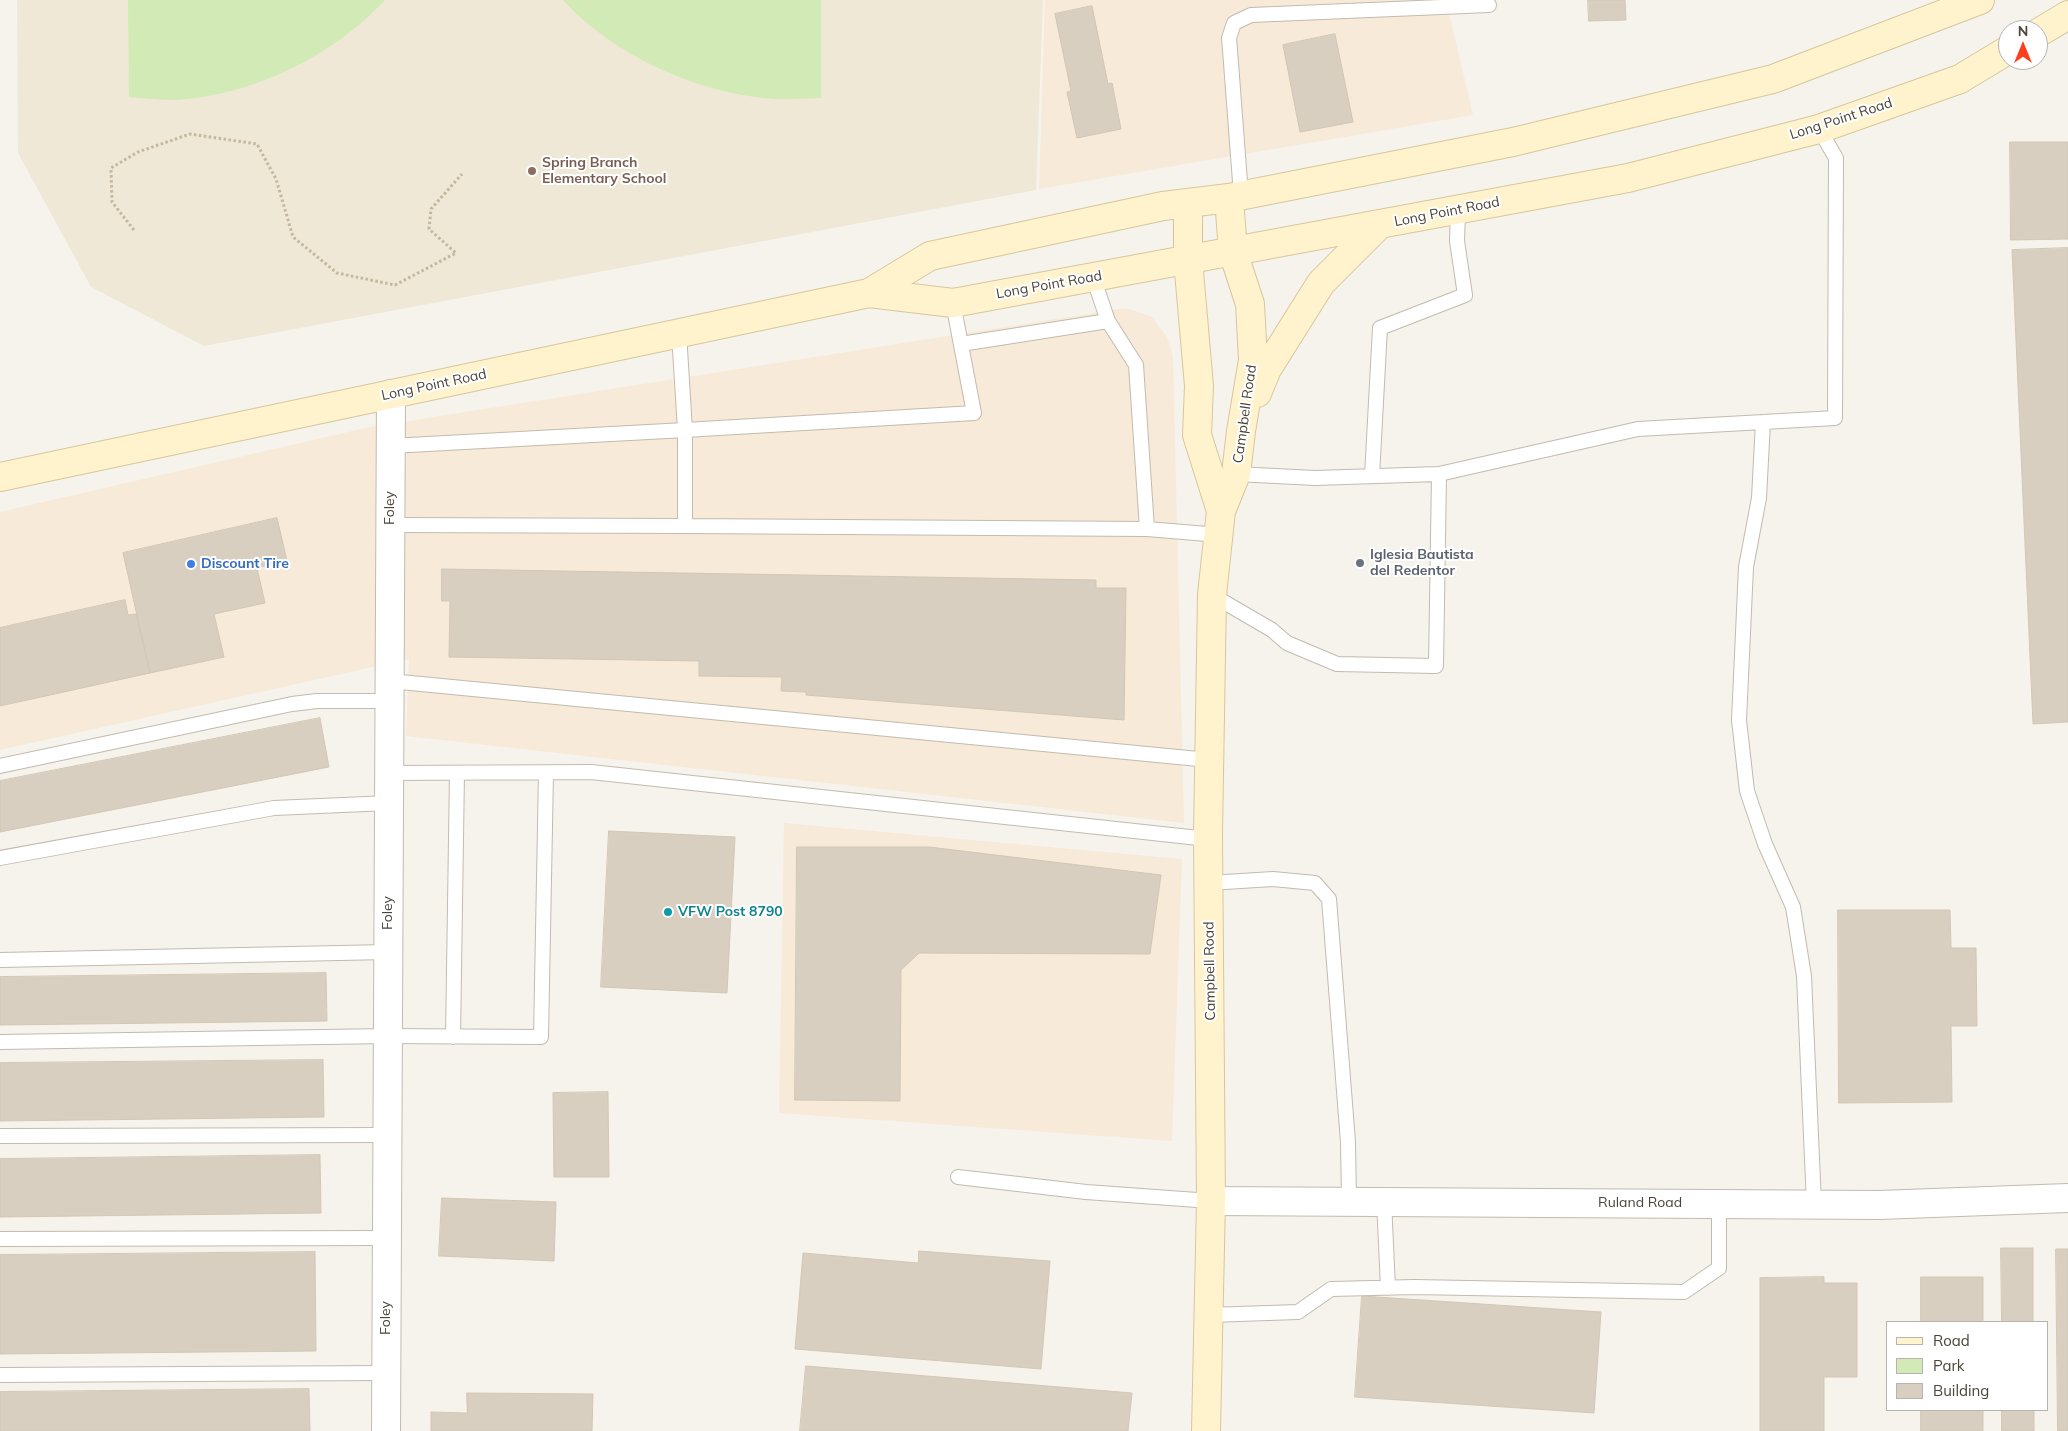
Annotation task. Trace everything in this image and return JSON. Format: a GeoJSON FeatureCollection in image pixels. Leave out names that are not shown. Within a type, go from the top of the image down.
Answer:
{"type":"FeatureCollection","features":[{"type":"Feature","properties":{"kind":"main road","name":"Long Point Road"},"geometry":{"type":"LineString","coordinates":[[869,293],[930,256],[1188,203],[1235,197],[1513,142],[1773,78],[1980,0]]}},
{"type":"Feature","properties":{"kind":"main road"},"geometry":{"type":"LineString","coordinates":[[2048,27],[2068,16]]}},
{"type":"Feature","properties":{"kind":"main road","name":"Long Point Road"},"geometry":{"type":"LineString","coordinates":[[0,477],[869,293],[953,302],[1628,178],[1819,129],[1960,78],[1998,56]]}},
{"type":"Feature","properties":{"kind":"main road","name":"Campbell Road"},"geometry":{"type":"LineString","coordinates":[[1206,1431],[1211,1201],[1208,839],[1212,595],[1220,523],[1236,474],[1240,431],[1253,360],[1250,304],[1233,252],[1235,197]]}},
{"type":"Feature","properties":{"kind":"main road","name":"Campbell Road"},"geometry":{"type":"LineString","coordinates":[[1188,203],[1188,260],[1199,386],[1197,435],[1220,523]]}},
{"type":"Feature","properties":{"kind":"main road"},"geometry":{"type":"LineString","coordinates":[[1240,431],[1266,369],[1322,283],[1380,224]]}},
{"type":"Feature","properties":{"kind":"street","name":"Foley"},"geometry":{"type":"LineString","coordinates":[[386,1431],[391,394]]}},
{"type":"Feature","properties":{"kind":"street","name":"Ruland Road"},"geometry":{"type":"LineString","coordinates":[[1211,1201],[1879,1205],[2068,1198]]}},
{"type":"Feature","properties":{"kind":"lane"},"geometry":{"type":"LineString","coordinates":[[2057,0],[2068,16]]}},
{"type":"Feature","properties":{"kind":"lane"},"geometry":{"type":"LineString","coordinates":[[1235,197],[1229,38],[1234,23],[1250,15],[1489,5]]}},
{"type":"Feature","properties":{"kind":"lane"},"geometry":{"type":"LineString","coordinates":[[1236,474],[1315,478],[1439,474],[1638,428],[1835,418],[1836,158],[1819,129]]}},
{"type":"Feature","properties":{"kind":"lane"},"geometry":{"type":"LineString","coordinates":[[1372,476],[1380,328],[1465,295],[1457,241],[1458,210]]}},
{"type":"Feature","properties":{"kind":"lane"},"geometry":{"type":"LineString","coordinates":[[1093,277],[1108,321],[1136,365],[1147,529]]}},
{"type":"Feature","properties":{"kind":"lane"},"geometry":{"type":"LineString","coordinates":[[391,446],[974,412],[953,302]]}},
{"type":"Feature","properties":{"kind":"lane"},"geometry":{"type":"LineString","coordinates":[[961,344],[1108,321]]}},
{"type":"Feature","properties":{"kind":"lane"},"geometry":{"type":"LineString","coordinates":[[679,334],[685,430],[686,526]]}},
{"type":"Feature","properties":{"kind":"lane"},"geometry":{"type":"LineString","coordinates":[[1763,422],[1759,498],[1746,567],[1739,720],[1747,791],[1765,844],[1793,907],[1804,976],[1814,1204]]}},
{"type":"Feature","properties":{"kind":"lane"},"geometry":{"type":"LineString","coordinates":[[1212,595],[1272,630],[1286,643],[1337,664],[1436,666],[1439,474]]}},
{"type":"Feature","properties":{"kind":"lane"},"geometry":{"type":"LineString","coordinates":[[390,525],[1147,529],[1220,523]]}},
{"type":"Feature","properties":{"kind":"lane"},"geometry":{"type":"LineString","coordinates":[[0,766],[292,704],[390,691],[1209,760]]}},
{"type":"Feature","properties":{"kind":"lane"},"geometry":{"type":"LineString","coordinates":[[389,773],[591,772],[1208,839]]}},
{"type":"Feature","properties":{"kind":"lane"},"geometry":{"type":"LineString","coordinates":[[453,1037],[457,773]]}},
{"type":"Feature","properties":{"kind":"lane"},"geometry":{"type":"LineString","coordinates":[[0,1042],[388,1036],[541,1037],[546,773]]}},
{"type":"Feature","properties":{"kind":"lane"},"geometry":{"type":"LineString","coordinates":[[0,858],[274,808],[389,803]]}},
{"type":"Feature","properties":{"kind":"lane"},"geometry":{"type":"LineString","coordinates":[[1209,883],[1272,879],[1316,883],[1330,899],[1348,1142],[1349,1201]]}},
{"type":"Feature","properties":{"kind":"lane"},"geometry":{"type":"LineString","coordinates":[[0,960],[388,952]]}},
{"type":"Feature","properties":{"kind":"lane"},"geometry":{"type":"LineString","coordinates":[[0,1136],[387,1135]]}},
{"type":"Feature","properties":{"kind":"lane"},"geometry":{"type":"LineString","coordinates":[[958,1177],[1086,1192],[1211,1201]]}},
{"type":"Feature","properties":{"kind":"lane"},"geometry":{"type":"LineString","coordinates":[[1384,1201],[1388,1288]]}},
{"type":"Feature","properties":{"kind":"lane"},"geometry":{"type":"LineString","coordinates":[[1209,1315],[1298,1312],[1331,1289],[1684,1292],[1719,1268],[1719,1204]]}},
{"type":"Feature","properties":{"kind":"lane"},"geometry":{"type":"LineString","coordinates":[[0,1239],[387,1238]]}},
{"type":"Feature","properties":{"kind":"lane"},"geometry":{"type":"LineString","coordinates":[[0,1375],[386,1373]]}},
{"type":"Feature","properties":{"kind":"path"},"geometry":{"type":"LineString","coordinates":[[134,230],[112,202],[111,168],[138,152],[190,134],[257,144],[276,179],[293,237],[337,273],[395,285],[456,253],[429,229],[431,209],[462,174]]}},
{"type":"Feature","properties":{"kind":"shaded area","name":"Spring Branch Elementary School"},"geometry":{"type":"Polygon","coordinates":[[[17,0],[1043,0],[1036,190],[204,346],[91,287],[18,153],[17,0]]]}},
{"type":"Feature","properties":{"kind":"shaded area"},"geometry":{"type":"Polygon","coordinates":[[[1045,0],[1446,0],[1473,115],[1039,189],[1045,0]]]}},
{"type":"Feature","properties":{"kind":"shaded area"},"geometry":{"type":"Polygon","coordinates":[[[1126,308],[1152,317],[1167,337],[1173,356],[1184,823],[406,736],[409,659],[0,750],[0,512],[370,427],[1126,308]]]}},
{"type":"Feature","properties":{"kind":"shaded area"},"geometry":{"type":"Polygon","coordinates":[[[784,823],[1182,859],[1172,1141],[779,1113],[784,823]]]}},
{"type":"Feature","properties":{"kind":"green space"},"geometry":{"type":"Polygon","coordinates":[[[128,0],[385,0],[341,39],[289,70],[233,91],[175,100],[129,97],[128,0]]]}},
{"type":"Feature","properties":{"kind":"green space"},"geometry":{"type":"Polygon","coordinates":[[[563,0],[821,0],[821,98],[782,99],[747,96],[688,81],[633,55],[607,39],[563,0]]]}},
{"type":"Feature","properties":{"kind":"building"},"geometry":{"type":"Polygon","coordinates":[[[1588,0],[1625,0],[1626,20],[1589,21],[1588,0]]]}},
{"type":"Feature","properties":{"kind":"building"},"geometry":{"type":"Polygon","coordinates":[[[1092,6],[1108,84],[1112,83],[1121,129],[1077,138],[1067,92],[1071,91],[1055,14],[1092,6]]]}},
{"type":"Feature","properties":{"kind":"building"},"geometry":{"type":"Polygon","coordinates":[[[1335,34],[1353,122],[1300,132],[1283,45],[1335,34]]]}},
{"type":"Feature","properties":{"kind":"building"},"geometry":{"type":"Polygon","coordinates":[[[2010,142],[2068,142],[2068,239],[2011,240],[2010,142]]]}},
{"type":"Feature","properties":{"kind":"building"},"geometry":{"type":"Polygon","coordinates":[[[2068,248],[2068,722],[2033,724],[2012,250],[2068,248]]]}},
{"type":"Feature","properties":{"kind":"building"},"geometry":{"type":"Polygon","coordinates":[[[277,518],[287,561],[257,568],[265,603],[214,614],[224,657],[150,673],[123,553],[277,518]]]}},
{"type":"Feature","properties":{"kind":"building"},"geometry":{"type":"Polygon","coordinates":[[[442,569],[1096,580],[1096,588],[1126,588],[1124,720],[806,695],[806,692],[781,691],[782,677],[699,676],[699,661],[449,657],[450,601],[442,601],[442,569]]]}},
{"type":"Feature","properties":{"kind":"building"},"geometry":{"type":"Polygon","coordinates":[[[125,600],[128,615],[136,614],[150,673],[0,706],[0,628],[125,600]]]}},
{"type":"Feature","properties":{"kind":"building"},"geometry":{"type":"Polygon","coordinates":[[[320,718],[329,767],[0,832],[0,781],[320,718]]]}},
{"type":"Feature","properties":{"kind":"building","name":"VFW Post 8790"},"geometry":{"type":"Polygon","coordinates":[[[609,831],[735,837],[727,993],[601,987],[609,831]]]}},
{"type":"Feature","properties":{"kind":"building"},"geometry":{"type":"Polygon","coordinates":[[[797,847],[929,847],[1161,875],[1150,954],[919,953],[901,970],[900,1101],[795,1100],[797,847]]]}},
{"type":"Feature","properties":{"kind":"building"},"geometry":{"type":"Polygon","coordinates":[[[1838,910],[1950,910],[1951,948],[1976,948],[1977,1026],[1951,1026],[1952,1102],[1839,1103],[1838,910]]]}},
{"type":"Feature","properties":{"kind":"building"},"geometry":{"type":"Polygon","coordinates":[[[326,973],[327,1021],[0,1025],[0,977],[326,973]]]}},
{"type":"Feature","properties":{"kind":"building"},"geometry":{"type":"Polygon","coordinates":[[[323,1060],[324,1117],[0,1121],[0,1063],[323,1060]]]}},
{"type":"Feature","properties":{"kind":"building"},"geometry":{"type":"Polygon","coordinates":[[[608,1092],[609,1177],[554,1177],[553,1093],[608,1092]]]}},
{"type":"Feature","properties":{"kind":"building"},"geometry":{"type":"Polygon","coordinates":[[[320,1155],[321,1213],[0,1217],[0,1159],[320,1155]]]}},
{"type":"Feature","properties":{"kind":"building"},"geometry":{"type":"Polygon","coordinates":[[[442,1198],[556,1202],[554,1261],[439,1256],[442,1198]]]}},
{"type":"Feature","properties":{"kind":"building"},"geometry":{"type":"Polygon","coordinates":[[[2001,1248],[2033,1248],[2033,1321],[2002,1321],[2001,1248]]]}},
{"type":"Feature","properties":{"kind":"building"},"geometry":{"type":"Polygon","coordinates":[[[2056,1249],[2068,1249],[2068,1431],[2058,1431],[2056,1249]]]}},
{"type":"Feature","properties":{"kind":"building"},"geometry":{"type":"Polygon","coordinates":[[[919,1251],[1050,1261],[1041,1369],[795,1349],[803,1253],[918,1263],[919,1251]]]}},
{"type":"Feature","properties":{"kind":"building"},"geometry":{"type":"Polygon","coordinates":[[[315,1252],[316,1351],[0,1354],[0,1255],[315,1252]]]}},
{"type":"Feature","properties":{"kind":"building"},"geometry":{"type":"Polygon","coordinates":[[[1824,1277],[1824,1283],[1857,1283],[1857,1377],[1824,1377],[1824,1431],[1760,1431],[1760,1278],[1824,1277]]]}},
{"type":"Feature","properties":{"kind":"building"},"geometry":{"type":"Polygon","coordinates":[[[1921,1277],[1983,1277],[1983,1321],[1921,1321],[1921,1277]]]}},
{"type":"Feature","properties":{"kind":"building"},"geometry":{"type":"Polygon","coordinates":[[[1362,1296],[1601,1312],[1594,1413],[1355,1397],[1362,1296]]]}},
{"type":"Feature","properties":{"kind":"building"},"geometry":{"type":"Polygon","coordinates":[[[806,1366],[1132,1393],[1128,1431],[800,1431],[806,1366]]]}},
{"type":"Feature","properties":{"kind":"building"},"geometry":{"type":"Polygon","coordinates":[[[309,1389],[310,1431],[0,1431],[0,1392],[309,1389]]]}},
{"type":"Feature","properties":{"kind":"building"},"geometry":{"type":"Polygon","coordinates":[[[467,1393],[593,1394],[592,1431],[431,1431],[431,1412],[467,1413],[467,1393]]]}},
{"type":"Feature","properties":{"kind":"building"},"geometry":{"type":"Polygon","coordinates":[[[1921,1411],[1983,1411],[1983,1431],[1921,1431],[1921,1411]]]}},
{"type":"Feature","properties":{"kind":"building"},"geometry":{"type":"Polygon","coordinates":[[[2002,1411],[2034,1411],[2034,1431],[2002,1431],[2002,1411]]]}},
{"type":"Feature","properties":{"kind":"place","name":"Spring Branch Elementary School"},"geometry":{"type":"Point","coordinates":[532,171]}},
{"type":"Feature","properties":{"kind":"place","name":"Iglesia Bautista del Redentor"},"geometry":{"type":"Point","coordinates":[1360,563]}},
{"type":"Feature","properties":{"kind":"place","name":"Discount Tire"},"geometry":{"type":"Point","coordinates":[191,564]}},
{"type":"Feature","properties":{"kind":"place","name":"VFW Post 8790"},"geometry":{"type":"Point","coordinates":[668,912]}}]}
